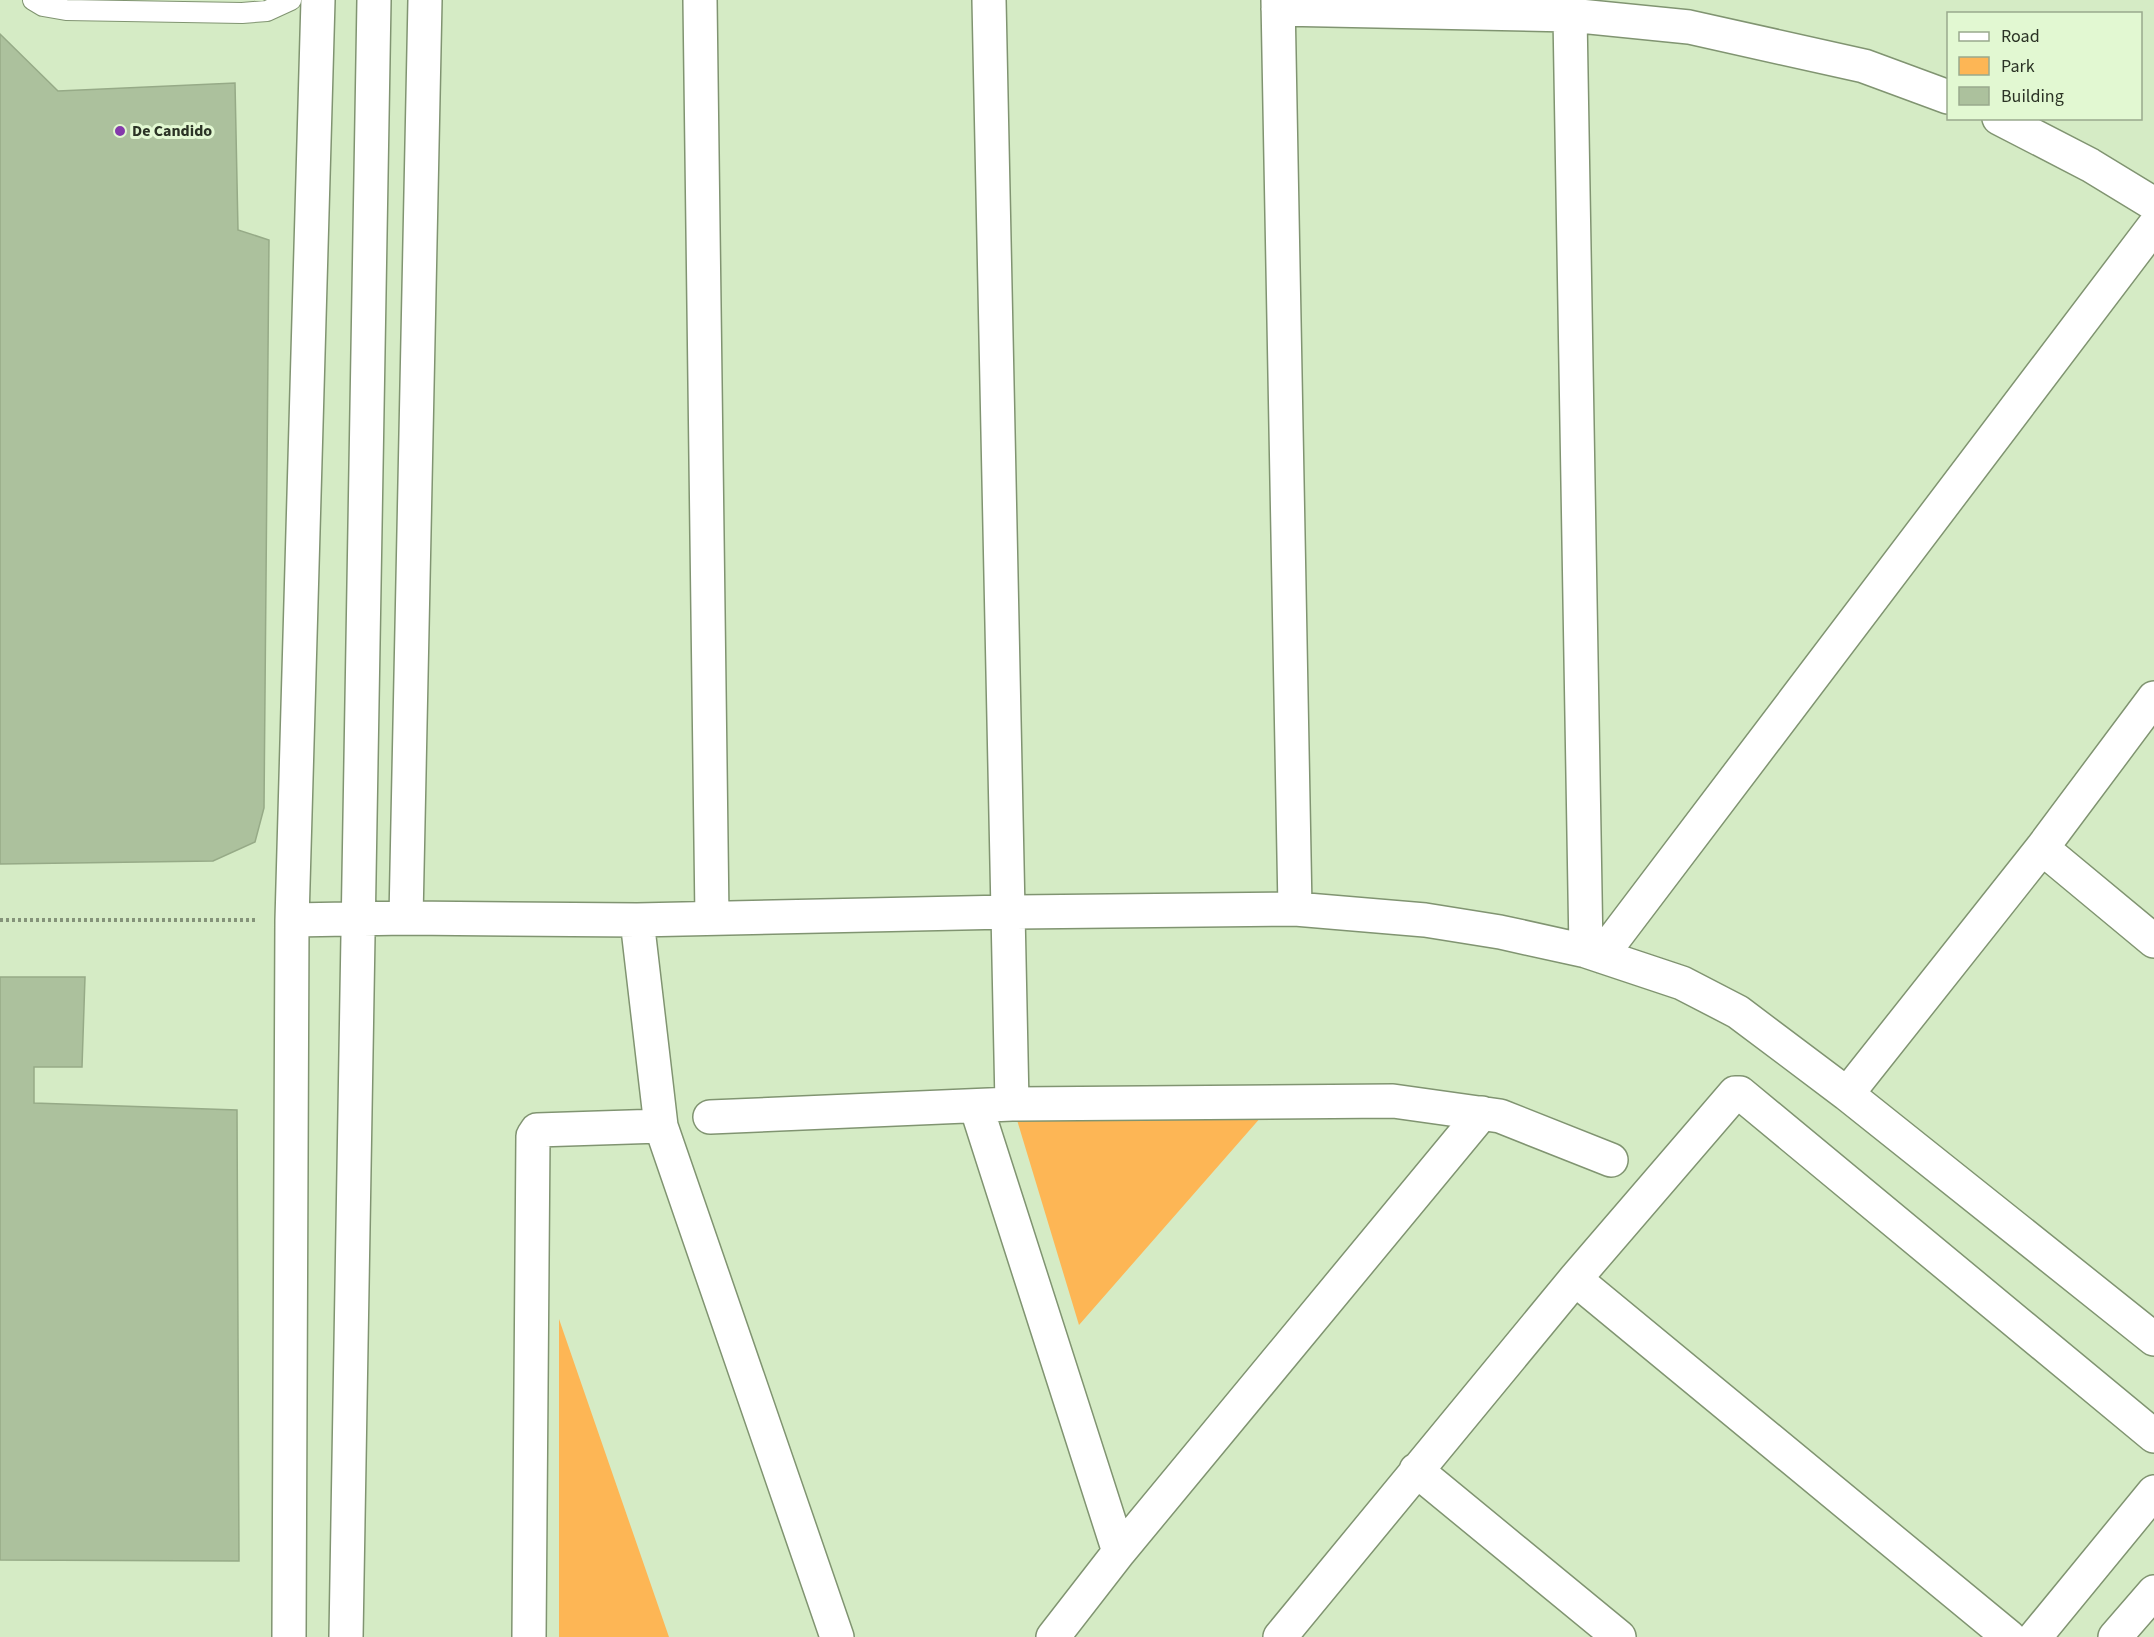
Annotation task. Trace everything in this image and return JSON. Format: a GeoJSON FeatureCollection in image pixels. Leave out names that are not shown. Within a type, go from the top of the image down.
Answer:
{"type":"FeatureCollection","features":[{"type":"Feature","properties":{"kind":"street"},"geometry":{"type":"LineString","coordinates":[[289,1637],[292,920],[318,0]]}},
{"type":"Feature","properties":{"kind":"street"},"geometry":{"type":"LineString","coordinates":[[346,1637],[374,0]]}},
{"type":"Feature","properties":{"kind":"street"},"geometry":{"type":"LineString","coordinates":[[406,918],[425,0]]}},
{"type":"Feature","properties":{"kind":"street"},"geometry":{"type":"LineString","coordinates":[[700,0],[712,918]]}},
{"type":"Feature","properties":{"kind":"street"},"geometry":{"type":"LineString","coordinates":[[989,0],[1012,1104]]}},
{"type":"Feature","properties":{"kind":"street"},"geometry":{"type":"LineString","coordinates":[[1295,909],[1278,4],[1570,15],[1689,27],[1864,66],[1947,97]]}},
{"type":"Feature","properties":{"kind":"street"},"geometry":{"type":"LineString","coordinates":[[1570,15],[1594,953]]}},
{"type":"Feature","properties":{"kind":"street"},"geometry":{"type":"LineString","coordinates":[[2003,120],[2090,165],[2154,204]]}},
{"type":"Feature","properties":{"kind":"street"},"geometry":{"type":"LineString","coordinates":[[1594,953],[2154,226]]}},
{"type":"Feature","properties":{"kind":"street"},"geometry":{"type":"LineString","coordinates":[[1847,1094],[2042,848],[2154,698]]}},
{"type":"Feature","properties":{"kind":"street"},"geometry":{"type":"LineString","coordinates":[[2042,848],[2154,941]]}},
{"type":"Feature","properties":{"kind":"street"},"geometry":{"type":"LineString","coordinates":[[292,920],[406,918],[637,920],[1295,909],[1425,920],[1500,932],[1594,953],[1682,983],[1738,1012],[1847,1094],[2154,1339]]}},
{"type":"Feature","properties":{"kind":"street"},"geometry":{"type":"LineString","coordinates":[[637,920],[661,1126],[837,1637]]}},
{"type":"Feature","properties":{"kind":"street"},"geometry":{"type":"LineString","coordinates":[[1280,1637],[1575,1278],[1735,1093],[1738,1093],[2154,1436]]}},
{"type":"Feature","properties":{"kind":"street"},"geometry":{"type":"LineString","coordinates":[[710,1117],[1012,1104],[1393,1101],[1482,1113],[1517,1122],[1611,1160]]}},
{"type":"Feature","properties":{"kind":"street"},"geometry":{"type":"LineString","coordinates":[[976,1106],[1119,1552]]}},
{"type":"Feature","properties":{"kind":"street"},"geometry":{"type":"LineString","coordinates":[[1053,1637],[1119,1552],[1482,1113]]}},
{"type":"Feature","properties":{"kind":"street"},"geometry":{"type":"LineString","coordinates":[[529,1637],[533,1136],[537,1130],[661,1126]]}},
{"type":"Feature","properties":{"kind":"street"},"geometry":{"type":"LineString","coordinates":[[1575,1278],[2009,1637]]}},
{"type":"Feature","properties":{"kind":"street"},"geometry":{"type":"LineString","coordinates":[[1416,1470],[1619,1637]]}},
{"type":"Feature","properties":{"kind":"street"},"geometry":{"type":"LineString","coordinates":[[2035,1637],[2154,1492]]}},
{"type":"Feature","properties":{"kind":"street"},"geometry":{"type":"LineString","coordinates":[[2115,1637],[2154,1592]]}},
{"type":"Feature","properties":{"kind":"lane"},"geometry":{"type":"LineString","coordinates":[[33,0],[43,6],[66,10],[242,13],[267,11],[291,0]]}},
{"type":"Feature","properties":{"kind":"path"},"geometry":{"type":"LineString","coordinates":[[0,920],[292,920]]}},
{"type":"Feature","properties":{"kind":"green space"},"geometry":{"type":"Polygon","coordinates":[[[1262,1116],[1079,1325],[1017,1120],[1262,1116]]]}},
{"type":"Feature","properties":{"kind":"green space"},"geometry":{"type":"Polygon","coordinates":[[[559,1319],[669,1637],[559,1637],[559,1319]]]}},
{"type":"Feature","properties":{"kind":"building"},"geometry":{"type":"Polygon","coordinates":[[[0,34],[58,91],[235,83],[238,230],[269,240],[264,808],[255,842],[213,861],[0,864],[0,34]]]}},
{"type":"Feature","properties":{"kind":"building"},"geometry":{"type":"Polygon","coordinates":[[[0,977],[85,977],[82,1067],[34,1067],[34,1103],[237,1110],[239,1561],[0,1560],[0,977]]]}},
{"type":"Feature","properties":{"kind":"place","name":"De Candido"},"geometry":{"type":"Point","coordinates":[120,131]}}]}
